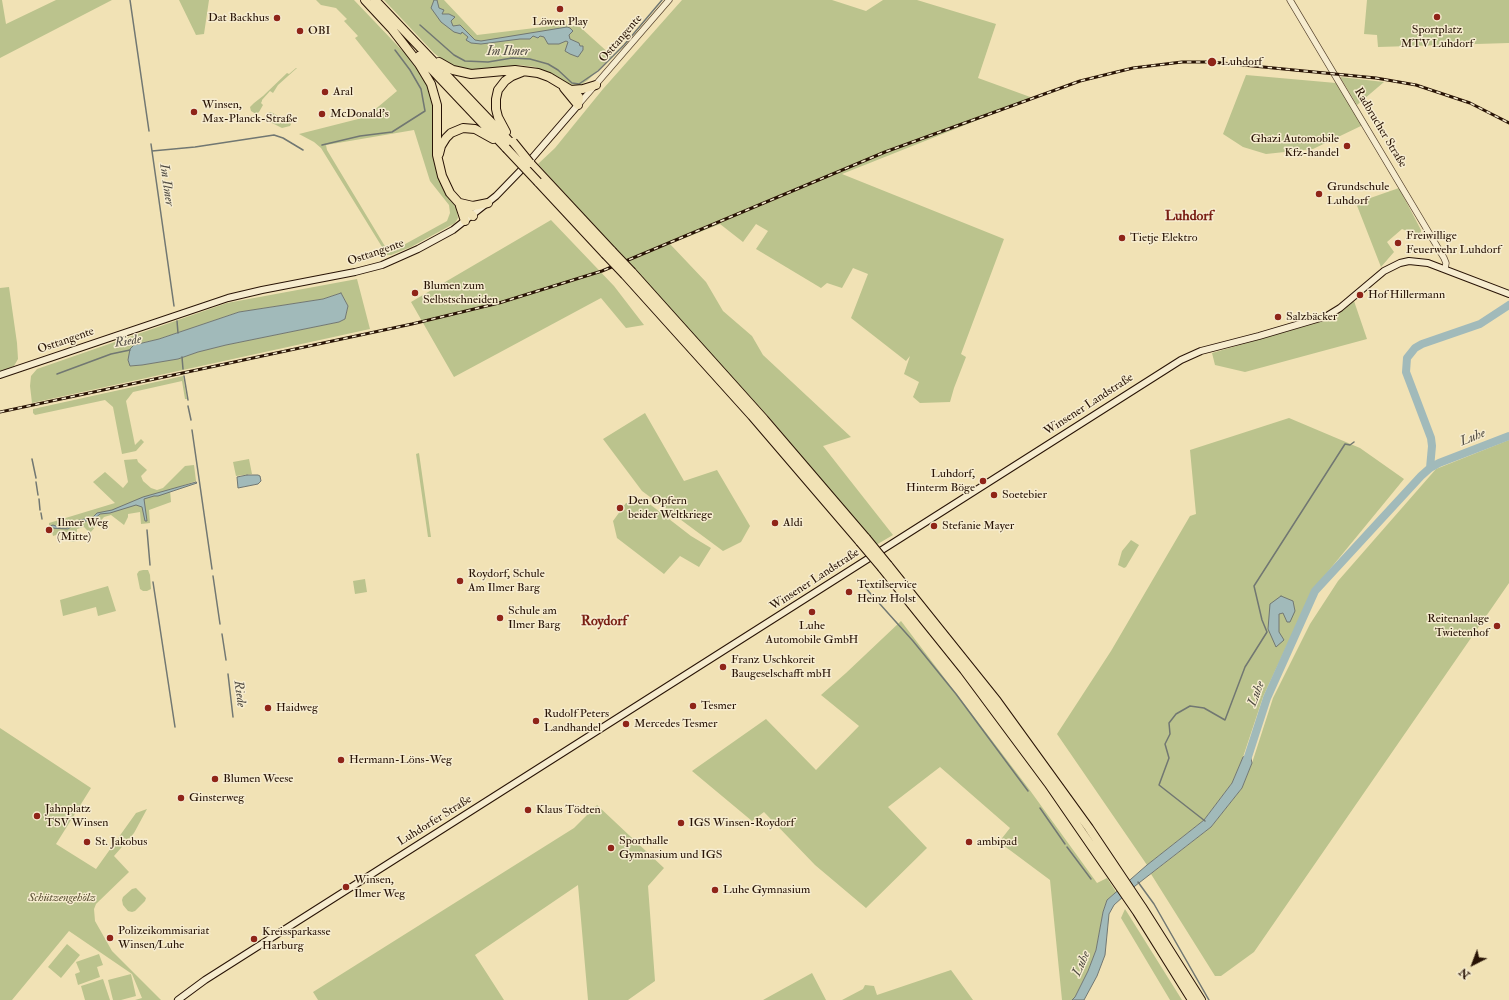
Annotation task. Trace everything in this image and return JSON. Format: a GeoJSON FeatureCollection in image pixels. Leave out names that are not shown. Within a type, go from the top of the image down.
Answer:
{"type":"FeatureCollection","features":[{"type":"Feature","properties":{"kind":"highway"},"geometry":{"type":"LineString","coordinates":[[365,0],[530,163],[541,180]]}},
{"type":"Feature","properties":{"kind":"highway"},"geometry":{"type":"LineString","coordinates":[[375,0],[510,144],[541,180],[628,274],[759,413],[1008,717],[1089,828],[1112,868],[1201,1000]]}},
{"type":"Feature","properties":{"kind":"highway"},"geometry":{"type":"LineString","coordinates":[[388,24],[428,77],[433,89],[437,106],[436,143],[439,167],[445,185],[459,203],[472,216]]}},
{"type":"Feature","properties":{"kind":"highway"},"geometry":{"type":"LineString","coordinates":[[425,52],[443,65],[463,73],[480,74],[508,70],[527,71],[546,75],[578,96],[578,105]]}},
{"type":"Feature","properties":{"kind":"highway"},"geometry":{"type":"LineString","coordinates":[[510,144],[500,123],[496,109],[498,90],[505,81],[517,74],[527,71]]}},
{"type":"Feature","properties":{"kind":"highway"},"geometry":{"type":"LineString","coordinates":[[560,84],[578,105]]}},
{"type":"Feature","properties":{"kind":"highway"},"geometry":{"type":"LineString","coordinates":[[571,90],[583,89],[596,85]]}},
{"type":"Feature","properties":{"kind":"highway"},"geometry":{"type":"LineString","coordinates":[[439,167],[439,150],[443,141],[452,133],[464,128],[470,128],[510,144]]}},
{"type":"Feature","properties":{"kind":"highway"},"geometry":{"type":"LineString","coordinates":[[459,203],[473,206],[488,203]]}},
{"type":"Feature","properties":{"kind":"highway"},"geometry":{"type":"LineString","coordinates":[[459,203],[466,221]]}},
{"type":"Feature","properties":{"kind":"highway"},"geometry":{"type":"LineString","coordinates":[[1140,910],[1192,1000]]}},
{"type":"Feature","properties":{"kind":"main road","name":"Osttangente"},"geometry":{"type":"LineString","coordinates":[[0,375],[228,298],[341,275],[382,264],[406,255],[431,243],[466,221],[488,203],[517,175],[578,105]]}},
{"type":"Feature","properties":{"kind":"main road","name":"Winsener Landstraße"},"geometry":{"type":"LineString","coordinates":[[706,662],[1181,360],[1201,351],[1327,316],[1340,308],[1384,271],[1400,263],[1419,262],[1445,269],[1509,294]]}},
{"type":"Feature","properties":{"kind":"main road","name":"Luhdorfer Straße"},"geometry":{"type":"LineString","coordinates":[[178,1000],[212,976],[706,662]]}},
{"type":"Feature","properties":{"kind":"street","name":"Osttangente"},"geometry":{"type":"LineString","coordinates":[[578,105],[669,0]]}},
{"type":"Feature","properties":{"kind":"street","name":"Radbrucher Straße"},"geometry":{"type":"LineString","coordinates":[[1290,0],[1444,258],[1446,263],[1445,269]]}},
{"type":"Feature","properties":{"kind":"green space"},"geometry":{"type":"Polygon","coordinates":[[[0,0],[2,0],[6,24],[56,0],[112,0],[0,58],[0,0]]]}},
{"type":"Feature","properties":{"kind":"green space"},"geometry":{"type":"Polygon","coordinates":[[[179,0],[209,0],[204,34],[196,35],[179,0]]]}},
{"type":"Feature","properties":{"kind":"green space"},"geometry":{"type":"Polygon","coordinates":[[[316,0],[354,0],[415,64],[432,93],[443,185],[456,207],[458,218],[455,223],[411,247],[391,255],[387,255],[321,148],[314,142],[299,134],[366,117],[397,91],[355,38],[358,36],[344,21],[347,19],[336,8],[321,5],[316,0]],[[414,130],[326,145],[327,150],[389,253],[447,221],[450,213],[449,205],[430,181],[414,130]]]}},
{"type":"Feature","properties":{"kind":"green space"},"geometry":{"type":"Polygon","coordinates":[[[384,0],[444,0],[477,35],[568,24],[580,27],[612,56],[588,80],[579,86],[570,84],[553,74],[535,67],[519,65],[475,71],[462,69],[446,63],[434,53],[384,0]]]}},
{"type":"Feature","properties":{"kind":"green space"},"geometry":{"type":"Polygon","coordinates":[[[682,0],[832,0],[866,11],[883,0],[917,0],[996,24],[978,78],[1033,98],[842,174],[1004,239],[961,354],[966,357],[950,402],[920,403],[913,397],[919,382],[904,374],[910,356],[906,361],[851,318],[868,274],[853,268],[842,288],[827,283],[821,288],[756,249],[768,231],[756,224],[743,242],[720,224],[670,244],[706,282],[723,311],[752,336],[763,355],[851,437],[823,446],[893,535],[876,545],[768,416],[538,164],[555,148],[603,89],[682,0]]]}},
{"type":"Feature","properties":{"kind":"green space","name":"Sportplatz MTV Luhdorf"},"geometry":{"type":"Polygon","coordinates":[[[1367,0],[1509,0],[1509,43],[1378,47],[1377,35],[1364,34],[1367,0]]]}},
{"type":"Feature","properties":{"kind":"green space"},"geometry":{"type":"Polygon","coordinates":[[[296,68],[278,85],[273,93],[270,91],[262,100],[261,103],[263,105],[259,112],[256,114],[251,111],[250,107],[254,103],[287,73],[289,74],[296,68]]]}},
{"type":"Feature","properties":{"kind":"green space"},"geometry":{"type":"Polygon","coordinates":[[[1246,75],[1336,83],[1363,125],[1313,149],[1266,154],[1243,147],[1223,134],[1246,75]]]}},
{"type":"Feature","properties":{"kind":"green space"},"geometry":{"type":"Polygon","coordinates":[[[1340,77],[1384,82],[1357,105],[1340,77]]]}},
{"type":"Feature","properties":{"kind":"green space"},"geometry":{"type":"Polygon","coordinates":[[[269,112],[289,122],[291,124],[290,126],[282,128],[272,123],[266,118],[269,112]]]}},
{"type":"Feature","properties":{"kind":"green space"},"geometry":{"type":"Polygon","coordinates":[[[1399,188],[1421,230],[1421,237],[1402,229],[1387,242],[1394,252],[1381,267],[1356,203],[1399,188]]]}},
{"type":"Feature","properties":{"kind":"green space"},"geometry":{"type":"Polygon","coordinates":[[[551,220],[614,286],[644,325],[626,328],[601,298],[454,377],[411,302],[551,220]]]}},
{"type":"Feature","properties":{"kind":"green space"},"geometry":{"type":"Polygon","coordinates":[[[357,279],[370,329],[32,403],[30,386],[31,376],[37,369],[227,303],[357,279]],[[341,293],[323,299],[239,312],[159,339],[134,345],[128,360],[130,366],[178,359],[226,345],[339,322],[345,319],[348,306],[341,293]]]}},
{"type":"Feature","properties":{"kind":"green space"},"geometry":{"type":"Polygon","coordinates":[[[9,287],[18,359],[14,366],[0,372],[0,288],[9,287]]]}},
{"type":"Feature","properties":{"kind":"green space"},"geometry":{"type":"Polygon","coordinates":[[[1354,301],[1367,339],[1245,372],[1215,365],[1212,353],[1334,318],[1354,301]]]}},
{"type":"Feature","properties":{"kind":"green space"},"geometry":{"type":"Polygon","coordinates":[[[183,376],[187,399],[185,399],[182,381],[133,392],[126,401],[135,445],[141,439],[144,442],[136,451],[122,454],[113,407],[105,400],[35,415],[33,413],[33,409],[183,376]]]}},
{"type":"Feature","properties":{"kind":"green space"},"geometry":{"type":"Polygon","coordinates":[[[645,413],[684,481],[717,470],[750,526],[741,542],[723,551],[642,491],[603,439],[645,413]]]}},
{"type":"Feature","properties":{"kind":"green space"},"geometry":{"type":"Polygon","coordinates":[[[1289,418],[1360,448],[1404,479],[1312,591],[1263,697],[1243,757],[1232,783],[1204,820],[1147,865],[1057,734],[1111,651],[1190,516],[1196,514],[1190,450],[1289,418]],[[1270,604],[1279,632],[1279,614],[1295,611],[1270,604]]]}},
{"type":"Feature","properties":{"kind":"green space"},"geometry":{"type":"Polygon","coordinates":[[[1509,440],[1509,583],[1254,952],[1221,976],[1215,976],[1151,874],[1211,827],[1242,788],[1252,763],[1273,698],[1310,624],[1338,581],[1436,469],[1509,440]]]}},
{"type":"Feature","properties":{"kind":"green space"},"geometry":{"type":"Polygon","coordinates":[[[419,453],[431,537],[428,537],[416,454],[419,453]]]}},
{"type":"Feature","properties":{"kind":"green space"},"geometry":{"type":"Polygon","coordinates":[[[137,459],[138,462],[147,470],[141,476],[143,481],[151,488],[157,490],[163,488],[185,466],[194,465],[196,481],[170,490],[171,502],[149,510],[150,523],[141,524],[140,512],[128,514],[124,525],[111,515],[104,517],[90,533],[84,527],[77,529],[76,541],[70,541],[68,539],[68,533],[66,532],[53,536],[51,528],[49,528],[49,523],[115,503],[93,482],[105,472],[123,488],[128,482],[124,460],[137,459]]]}},
{"type":"Feature","properties":{"kind":"green space"},"geometry":{"type":"Polygon","coordinates":[[[249,459],[252,474],[236,476],[233,462],[249,459]]]}},
{"type":"Feature","properties":{"kind":"green space"},"geometry":{"type":"Polygon","coordinates":[[[647,502],[691,536],[711,548],[699,567],[680,556],[664,574],[617,538],[613,521],[626,503],[647,502]]]}},
{"type":"Feature","properties":{"kind":"green space"},"geometry":{"type":"Polygon","coordinates":[[[1131,540],[1139,545],[1124,568],[1118,565],[1122,551],[1131,540]]]}},
{"type":"Feature","properties":{"kind":"green space"},"geometry":{"type":"Polygon","coordinates":[[[148,570],[150,575],[151,589],[147,591],[140,589],[137,574],[139,571],[148,570]]]}},
{"type":"Feature","properties":{"kind":"green space"},"geometry":{"type":"Polygon","coordinates":[[[365,579],[367,592],[355,594],[353,581],[365,579]]]}},
{"type":"Feature","properties":{"kind":"green space"},"geometry":{"type":"Polygon","coordinates":[[[108,586],[116,611],[98,616],[96,607],[63,616],[60,600],[108,586]]]}},
{"type":"Feature","properties":{"kind":"green space"},"geometry":{"type":"Polygon","coordinates":[[[901,621],[1029,789],[1097,883],[1107,878],[1116,892],[1107,900],[1103,912],[1096,950],[1088,971],[1072,1000],[1062,1000],[1050,880],[999,842],[1010,828],[940,767],[888,807],[927,848],[866,908],[815,865],[764,812],[752,821],[692,771],[766,719],[816,770],[859,726],[821,695],[901,621]]]}},
{"type":"Feature","properties":{"kind":"green space","name":"Schützengehölz"},"geometry":{"type":"Polygon","coordinates":[[[0,728],[91,788],[56,844],[96,869],[136,813],[147,809],[134,833],[114,856],[129,872],[96,904],[94,909],[95,921],[112,951],[161,1000],[135,1000],[142,998],[132,974],[69,931],[12,1000],[0,1000],[0,728]]]}},
{"type":"Feature","properties":{"kind":"green space"},"geometry":{"type":"Polygon","coordinates":[[[597,805],[664,868],[648,886],[655,981],[628,1000],[588,1000],[578,885],[475,955],[504,1000],[318,1000],[313,992],[574,828],[597,805]]]}},
{"type":"Feature","properties":{"kind":"green space"},"geometry":{"type":"Polygon","coordinates":[[[136,888],[146,898],[145,901],[135,911],[128,911],[123,905],[123,897],[132,889],[136,888]]]}},
{"type":"Feature","properties":{"kind":"green space"},"geometry":{"type":"Polygon","coordinates":[[[1125,909],[1182,1000],[1170,1000],[1121,918],[1125,909]]]}},
{"type":"Feature","properties":{"kind":"green space"},"geometry":{"type":"Polygon","coordinates":[[[67,944],[80,955],[61,978],[48,967],[67,944]]]}},
{"type":"Feature","properties":{"kind":"green space"},"geometry":{"type":"Polygon","coordinates":[[[99,954],[103,965],[97,967],[100,977],[78,985],[75,974],[80,972],[76,962],[99,954]]]}},
{"type":"Feature","properties":{"kind":"green space"},"geometry":{"type":"Polygon","coordinates":[[[951,970],[973,1000],[842,1000],[863,989],[865,985],[874,986],[877,995],[951,970]]]}},
{"type":"Feature","properties":{"kind":"green space"},"geometry":{"type":"Polygon","coordinates":[[[812,973],[826,1000],[763,1000],[812,973]]]}},
{"type":"Feature","properties":{"kind":"green space"},"geometry":{"type":"Polygon","coordinates":[[[131,974],[136,996],[121,1000],[113,1000],[108,980],[131,974]]]}},
{"type":"Feature","properties":{"kind":"green space"},"geometry":{"type":"Polygon","coordinates":[[[103,979],[110,1000],[85,1000],[81,986],[103,979]]]}},
{"type":"Feature","properties":{"kind":"water"},"geometry":{"type":"Polygon","coordinates":[[[434,0],[437,0],[439,8],[444,10],[442,14],[449,14],[455,17],[451,21],[453,26],[460,25],[475,40],[481,41],[567,27],[573,31],[569,35],[570,39],[579,43],[580,46],[583,46],[583,50],[578,57],[565,51],[568,42],[548,44],[544,37],[540,36],[538,38],[533,36],[530,39],[481,44],[471,43],[466,40],[468,37],[462,32],[461,34],[454,32],[441,22],[431,8],[434,0]]]}},
{"type":"Feature","properties":{"kind":"water"},"geometry":{"type":"Polygon","coordinates":[[[341,293],[348,306],[345,319],[339,322],[226,345],[178,359],[130,366],[128,360],[130,349],[134,345],[159,339],[239,312],[323,299],[341,293]]]}},
{"type":"Feature","properties":{"kind":"water"},"geometry":{"type":"Polygon","coordinates":[[[258,475],[260,476],[261,481],[258,484],[238,488],[237,477],[258,475]]]}},
{"type":"Feature","properties":{"kind":"water"},"geometry":{"type":"Polygon","coordinates":[[[196,482],[197,483],[158,496],[144,499],[147,521],[145,521],[142,507],[136,505],[110,513],[100,514],[93,520],[78,522],[68,529],[50,528],[50,526],[53,525],[61,528],[67,528],[76,521],[93,517],[97,513],[112,510],[143,497],[196,482]]]}},
{"type":"Feature","properties":{"kind":"water"},"geometry":{"type":"Polygon","coordinates":[[[1281,596],[1293,601],[1295,611],[1290,622],[1287,622],[1283,613],[1279,614],[1279,632],[1284,640],[1276,647],[1268,629],[1270,604],[1281,596]]]}},
{"type":"Feature","properties":{"kind":"water"},"geometry":{"type":"Polygon","coordinates":[[[1250,754],[1252,763],[1242,788],[1211,827],[1135,886],[1114,905],[1109,914],[1105,955],[1097,976],[1084,1000],[1072,1000],[1088,971],[1096,950],[1103,912],[1107,900],[1147,865],[1204,820],[1232,783],[1243,757],[1250,754]]]}},
{"type":"Feature","properties":{"kind":"waterway"},"geometry":{"type":"LineString","coordinates":[[130,0],[149,131]]}},
{"type":"Feature","properties":{"kind":"waterway","name":"Im Ilmer"},"geometry":{"type":"LineString","coordinates":[[420,25],[454,55],[465,61],[488,62],[512,58],[530,59],[548,64],[558,70],[572,83],[579,84],[598,71],[624,45],[662,0]]}},
{"type":"Feature","properties":{"kind":"waterway","name":"Im Ilmer"},"geometry":{"type":"LineString","coordinates":[[322,145],[360,136],[392,132],[425,111],[421,89],[410,70],[395,50]]}},
{"type":"Feature","properties":{"kind":"waterway","name":"Im Ilmer"},"geometry":{"type":"LineString","coordinates":[[152,151],[195,147],[274,135],[283,138],[303,150]]}},
{"type":"Feature","properties":{"kind":"waterway","name":"Im Ilmer"},"geometry":{"type":"LineString","coordinates":[[151,144],[174,306]]}},
{"type":"Feature","properties":{"kind":"waterway"},"geometry":{"type":"LineString","coordinates":[[1430,468],[1432,446],[1431,438],[1406,372],[1407,358],[1415,348],[1422,344],[1480,324],[1509,305]]}},
{"type":"Feature","properties":{"kind":"waterway","name":"Im Ilmer"},"geometry":{"type":"LineString","coordinates":[[177,321],[178,333]]}},
{"type":"Feature","properties":{"kind":"waterway","name":"Riede"},"geometry":{"type":"LineString","coordinates":[[57,374],[111,354],[130,350]]}},
{"type":"Feature","properties":{"kind":"waterway","name":"Riede"},"geometry":{"type":"LineString","coordinates":[[182,357],[183,369]]}},
{"type":"Feature","properties":{"kind":"waterway","name":"Riede"},"geometry":{"type":"LineString","coordinates":[[184,376],[188,400]]}},
{"type":"Feature","properties":{"kind":"waterway","name":"Riede"},"geometry":{"type":"LineString","coordinates":[[188,406],[191,420]]}},
{"type":"Feature","properties":{"kind":"waterway","name":"Riede"},"geometry":{"type":"LineString","coordinates":[[192,430],[212,569]]}},
{"type":"Feature","properties":{"kind":"waterway","name":"Luhe"},"geometry":{"type":"LineString","coordinates":[[1246,763],[1267,698],[1315,591],[1430,468],[1439,463],[1509,436]]}},
{"type":"Feature","properties":{"kind":"waterway"},"geometry":{"type":"LineString","coordinates":[[1205,821],[1159,785],[1169,758],[1165,744],[1170,734],[1169,723],[1176,714],[1190,706],[1204,708],[1225,720],[1245,667],[1267,632],[1262,620],[1254,586],[1345,444],[1350,445],[1354,442]]}},
{"type":"Feature","properties":{"kind":"waterway"},"geometry":{"type":"LineString","coordinates":[[32,459],[36,478]]}},
{"type":"Feature","properties":{"kind":"waterway"},"geometry":{"type":"LineString","coordinates":[[36,482],[38,495]]}},
{"type":"Feature","properties":{"kind":"waterway"},"geometry":{"type":"LineString","coordinates":[[39,499],[40,510]]}},
{"type":"Feature","properties":{"kind":"waterway"},"geometry":{"type":"LineString","coordinates":[[41,513],[42,519]]}},
{"type":"Feature","properties":{"kind":"waterway"},"geometry":{"type":"LineString","coordinates":[[147,530],[150,565]]}},
{"type":"Feature","properties":{"kind":"waterway","name":"Riede"},"geometry":{"type":"LineString","coordinates":[[213,576],[220,624]]}},
{"type":"Feature","properties":{"kind":"waterway"},"geometry":{"type":"LineString","coordinates":[[153,582],[175,727]]}},
{"type":"Feature","properties":{"kind":"waterway"},"geometry":{"type":"LineString","coordinates":[[862,584],[913,641],[956,694],[1028,791]]}},
{"type":"Feature","properties":{"kind":"waterway","name":"Riede"},"geometry":{"type":"LineString","coordinates":[[222,634],[226,660]]}},
{"type":"Feature","properties":{"kind":"waterway","name":"Riede"},"geometry":{"type":"LineString","coordinates":[[228,674],[233,717]]}},
{"type":"Feature","properties":{"kind":"waterway"},"geometry":{"type":"LineString","coordinates":[[1040,808],[1065,844]]}},
{"type":"Feature","properties":{"kind":"waterway"},"geometry":{"type":"LineString","coordinates":[[1067,847],[1091,879]]}},
{"type":"Feature","properties":{"kind":"waterway"},"geometry":{"type":"LineString","coordinates":[[1138,882],[1154,904],[1209,1000]]}},
{"type":"Feature","properties":{"kind":"railway"},"geometry":{"type":"LineString","coordinates":[[0,412],[412,324],[499,303],[602,271],[885,152],[1080,81],[1133,68],[1182,62],[1212,62],[1376,78],[1416,85],[1470,103],[1509,123]]}},
{"type":"Feature","properties":{"kind":"place","name":"Löwen Play"},"geometry":{"type":"Point","coordinates":[560,9]}},
{"type":"Feature","properties":{"kind":"place","name":"Sportplatz MTV Luhdorf"},"geometry":{"type":"Point","coordinates":[1437,17]}},
{"type":"Feature","properties":{"kind":"place","name":"Dat Backhus"},"geometry":{"type":"Point","coordinates":[277,18]}},
{"type":"Feature","properties":{"kind":"place","name":"OBI"},"geometry":{"type":"Point","coordinates":[300,31]}},
{"type":"Feature","properties":{"kind":"place","name":"Luhdorf"},"geometry":{"type":"Point","coordinates":[1212,62]}},
{"type":"Feature","properties":{"kind":"place","name":"Aral"},"geometry":{"type":"Point","coordinates":[325,92]}},
{"type":"Feature","properties":{"kind":"place","name":"Winsen, Max-Planck-Straße"},"geometry":{"type":"Point","coordinates":[194,112]}},
{"type":"Feature","properties":{"kind":"place","name":"McDonald's"},"geometry":{"type":"Point","coordinates":[322,114]}},
{"type":"Feature","properties":{"kind":"place","name":"Ghazi Automobile Kfz-handel"},"geometry":{"type":"Point","coordinates":[1347,146]}},
{"type":"Feature","properties":{"kind":"place","name":"Grundschule Luhdorf"},"geometry":{"type":"Point","coordinates":[1319,194]}},
{"type":"Feature","properties":{"kind":"place","name":"Tietje Elektro"},"geometry":{"type":"Point","coordinates":[1122,238]}},
{"type":"Feature","properties":{"kind":"place","name":"Freiwillige Feuerwehr Luhdorf"},"geometry":{"type":"Point","coordinates":[1398,243]}},
{"type":"Feature","properties":{"kind":"place","name":"Blumen zum Selbstschneiden"},"geometry":{"type":"Point","coordinates":[415,293]}},
{"type":"Feature","properties":{"kind":"place","name":"Hof Hillermann"},"geometry":{"type":"Point","coordinates":[1360,295]}},
{"type":"Feature","properties":{"kind":"place","name":"Salzbäcker"},"geometry":{"type":"Point","coordinates":[1278,317]}},
{"type":"Feature","properties":{"kind":"place","name":"Luhdorf, Hinterm Böge"},"geometry":{"type":"Point","coordinates":[983,481]}},
{"type":"Feature","properties":{"kind":"place","name":"Soetebier"},"geometry":{"type":"Point","coordinates":[994,495]}},
{"type":"Feature","properties":{"kind":"place","name":"Den Opfern beider Weltkriege"},"geometry":{"type":"Point","coordinates":[620,508]}},
{"type":"Feature","properties":{"kind":"place","name":"Aldi"},"geometry":{"type":"Point","coordinates":[775,523]}},
{"type":"Feature","properties":{"kind":"place","name":"Stefanie Mayer"},"geometry":{"type":"Point","coordinates":[934,526]}},
{"type":"Feature","properties":{"kind":"place","name":"Ilmer Weg (Mitte)"},"geometry":{"type":"Point","coordinates":[49,530]}},
{"type":"Feature","properties":{"kind":"place","name":"Roydorf, Schule Am Ilmer Barg"},"geometry":{"type":"Point","coordinates":[460,581]}},
{"type":"Feature","properties":{"kind":"place","name":"Textilservice Heinz Holst"},"geometry":{"type":"Point","coordinates":[849,592]}},
{"type":"Feature","properties":{"kind":"place","name":"Luhe Automobile GmbH"},"geometry":{"type":"Point","coordinates":[812,612]}},
{"type":"Feature","properties":{"kind":"place","name":"Schule am Ilmer Barg"},"geometry":{"type":"Point","coordinates":[500,618]}},
{"type":"Feature","properties":{"kind":"place","name":"Reitenanlage Twietenhof"},"geometry":{"type":"Point","coordinates":[1497,626]}},
{"type":"Feature","properties":{"kind":"place","name":"Franz Uschkoreit Baugeselschafft mbH"},"geometry":{"type":"Point","coordinates":[723,667]}},
{"type":"Feature","properties":{"kind":"place","name":"Tesmer"},"geometry":{"type":"Point","coordinates":[693,706]}},
{"type":"Feature","properties":{"kind":"place","name":"Haidweg"},"geometry":{"type":"Point","coordinates":[268,708]}},
{"type":"Feature","properties":{"kind":"place","name":"Rudolf Peters Landhandel"},"geometry":{"type":"Point","coordinates":[536,721]}},
{"type":"Feature","properties":{"kind":"place","name":"Mercedes Tesmer"},"geometry":{"type":"Point","coordinates":[626,724]}},
{"type":"Feature","properties":{"kind":"place","name":"Hermann-Löns-Weg"},"geometry":{"type":"Point","coordinates":[341,760]}},
{"type":"Feature","properties":{"kind":"place","name":"Blumen Weese"},"geometry":{"type":"Point","coordinates":[215,779]}},
{"type":"Feature","properties":{"kind":"place","name":"Ginsterweg"},"geometry":{"type":"Point","coordinates":[181,798]}},
{"type":"Feature","properties":{"kind":"place","name":"Klaus Tödten"},"geometry":{"type":"Point","coordinates":[528,810]}},
{"type":"Feature","properties":{"kind":"place","name":"Jahnplatz TSV Winsen"},"geometry":{"type":"Point","coordinates":[37,816]}},
{"type":"Feature","properties":{"kind":"place","name":"IGS Winsen-Roydorf"},"geometry":{"type":"Point","coordinates":[681,823]}},
{"type":"Feature","properties":{"kind":"place","name":"St. Jakobus"},"geometry":{"type":"Point","coordinates":[87,842]}},
{"type":"Feature","properties":{"kind":"place","name":"ambipad"},"geometry":{"type":"Point","coordinates":[969,842]}},
{"type":"Feature","properties":{"kind":"place","name":"Sporthalle Gymnasium und IGS"},"geometry":{"type":"Point","coordinates":[611,848]}},
{"type":"Feature","properties":{"kind":"place","name":"Winsen, Ilmer Weg"},"geometry":{"type":"Point","coordinates":[346,887]}},
{"type":"Feature","properties":{"kind":"place","name":"Luhe Gymnasium"},"geometry":{"type":"Point","coordinates":[715,890]}},
{"type":"Feature","properties":{"kind":"place","name":"Polizeikommisariat Winsen/Luhe"},"geometry":{"type":"Point","coordinates":[110,938]}},
{"type":"Feature","properties":{"kind":"place","name":"Kreissparkasse Harburg"},"geometry":{"type":"Point","coordinates":[254,939]}},
{"type":"Feature","properties":{"kind":"district","name":"Luhdorf"},"geometry":{"type":"Point","coordinates":[1189,217]}},
{"type":"Feature","properties":{"kind":"district","name":"Roydorf"},"geometry":{"type":"Point","coordinates":[604,622]}}]}
